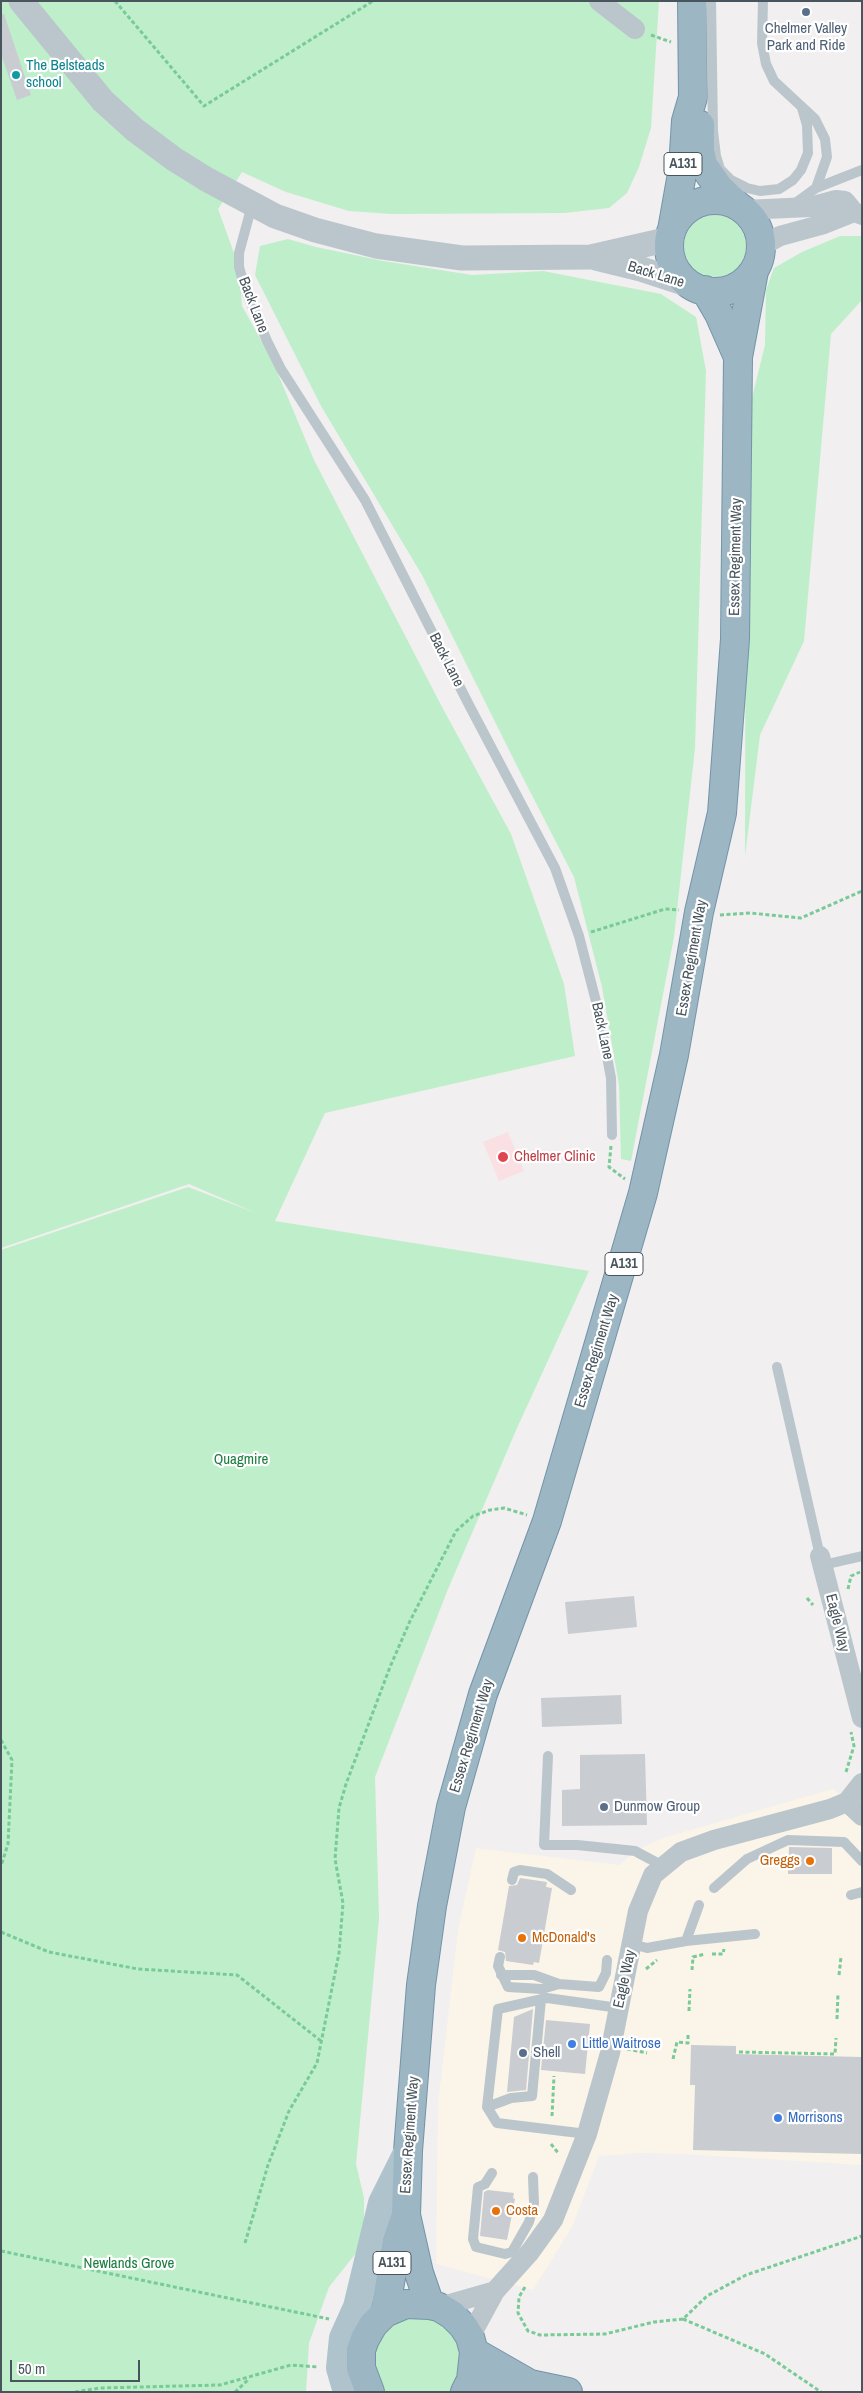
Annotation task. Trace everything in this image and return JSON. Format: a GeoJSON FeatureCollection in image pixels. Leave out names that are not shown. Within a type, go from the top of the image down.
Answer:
{"type":"FeatureCollection","features":[{"type":"Feature","properties":{"kind":"highway","name":"A131"},"geometry":{"type":"LineString","coordinates":[[692,1],[693,98],[700,121],[700,152],[703,165],[719,188],[740,208]]}},
{"type":"Feature","properties":{"kind":"highway","name":"A131"},"geometry":{"type":"LineString","coordinates":[[671,235],[683,168],[686,121],[693,98]]}},
{"type":"Feature","properties":{"kind":"highway"},"geometry":{"type":"LineString","coordinates":[[713,200],[740,208],[750,215],[759,229],[758,259],[742,284],[728,290],[699,288],[683,279],[676,270],[671,260],[671,235],[679,217],[694,205],[713,200]]}},
{"type":"Feature","properties":{"kind":"highway","name":"Essex Regiment Way"},"geometry":{"type":"LineString","coordinates":[[435,2306],[419,2273],[406,2215],[408,2151],[421,1984],[432,1906],[450,1807],[483,1694],[546,1521],[643,1194],[674,1055],[699,912],[722,813],[734,648],[738,357],[758,259]]}},
{"type":"Feature","properties":{"kind":"highway","name":"Essex Regiment Way"},"geometry":{"type":"LineString","coordinates":[[699,288],[719,314],[738,357]]}},
{"type":"Feature","properties":{"kind":"highway","name":"Essex Regiment Way"},"geometry":{"type":"LineString","coordinates":[[385,2313],[397,2241],[406,2215]]}},
{"type":"Feature","properties":{"kind":"highway"},"geometry":{"type":"LineString","coordinates":[[370,2392],[361,2368],[361,2350],[364,2339],[373,2325],[385,2313],[406,2304],[435,2306],[452,2315],[463,2326],[472,2345],[474,2366],[466,2390],[530,2384],[568,2392]]}},
{"type":"Feature","properties":{"kind":"highway"},"geometry":{"type":"LineString","coordinates":[[472,2345],[530,2384]]}},
{"type":"Feature","properties":{"kind":"main road"},"geometry":{"type":"LineString","coordinates":[[344,2380],[343,2338],[357,2308],[382,2203],[408,2151]]}},
{"type":"Feature","properties":{"kind":"street","name":"Back Lane"},"geometry":{"type":"LineString","coordinates":[[21,1],[104,102],[135,130],[174,159],[252,205],[275,216],[315,230],[376,246],[462,258],[591,257],[641,269],[699,288]]}},
{"type":"Feature","properties":{"kind":"street"},"geometry":{"type":"LineString","coordinates":[[599,1],[635,29]]}},
{"type":"Feature","properties":{"kind":"street"},"geometry":{"type":"LineString","coordinates":[[740,208],[787,209],[810,207],[836,200],[845,201],[859,211]]}},
{"type":"Feature","properties":{"kind":"street"},"geometry":{"type":"LineString","coordinates":[[758,259],[780,236],[824,224],[859,211]]}},
{"type":"Feature","properties":{"kind":"street","name":"Back Lane"},"geometry":{"type":"LineString","coordinates":[[591,257],[671,235]]}},
{"type":"Feature","properties":{"kind":"street","name":"Eagle Way"},"geometry":{"type":"LineString","coordinates":[[821,1561],[856,1724]]}},
{"type":"Feature","properties":{"kind":"street"},"geometry":{"type":"LineString","coordinates":[[853,1779],[847,1802],[862,1816]]}},
{"type":"Feature","properties":{"kind":"street","name":"Eagle Way"},"geometry":{"type":"LineString","coordinates":[[472,2345],[496,2291],[530,2252],[553,2220],[587,2134],[610,2053],[638,1911],[653,1874],[681,1852],[714,1840],[830,1809],[847,1802]]}},
{"type":"Feature","properties":{"kind":"street"},"geometry":{"type":"LineString","coordinates":[[435,2306],[496,2291]]}},
{"type":"Feature","properties":{"kind":"lane"},"geometry":{"type":"LineString","coordinates":[[711,1],[713,131],[716,156],[720,169],[732,180],[747,188],[760,191],[780,189],[793,180],[801,170],[808,153],[807,126],[802,108]]}},
{"type":"Feature","properties":{"kind":"lane"},"geometry":{"type":"LineString","coordinates":[[763,1],[762,43],[766,64],[774,81],[815,119],[825,139],[828,157],[816,188]]}},
{"type":"Feature","properties":{"kind":"lane"},"geometry":{"type":"LineString","coordinates":[[787,209],[816,188],[862,170]]}},
{"type":"Feature","properties":{"kind":"lane","name":"Back Lane"},"geometry":{"type":"LineString","coordinates":[[252,205],[239,253],[239,267],[246,291],[267,341],[281,369],[365,500],[469,705],[555,868],[579,936],[598,1009],[611,1078],[612,1135]]}},
{"type":"Feature","properties":{"kind":"lane"},"geometry":{"type":"LineString","coordinates":[[777,1367],[821,1561],[862,1556]]}},
{"type":"Feature","properties":{"kind":"lane"},"geometry":{"type":"LineString","coordinates":[[548,1756],[544,1845],[577,1845],[635,1851],[663,1866]]}},
{"type":"Feature","properties":{"kind":"lane"},"geometry":{"type":"LineString","coordinates":[[714,1888],[747,1859],[788,1840],[844,1842],[862,1861]]}},
{"type":"Feature","properties":{"kind":"lane"},"geometry":{"type":"LineString","coordinates":[[512,1880],[514,1872],[520,1870],[547,1874],[571,1890]]}},
{"type":"Feature","properties":{"kind":"lane"},"geometry":{"type":"LineString","coordinates":[[686,1941],[699,1905]]}},
{"type":"Feature","properties":{"kind":"lane"},"geometry":{"type":"LineString","coordinates":[[632,1944],[647,1948],[686,1941],[755,1934]]}},
{"type":"Feature","properties":{"kind":"lane"},"geometry":{"type":"LineString","coordinates":[[500,1957],[498,1966],[508,1987],[542,1990],[560,1984],[599,1987],[606,1973],[607,1960]]}},
{"type":"Feature","properties":{"kind":"lane"},"geometry":{"type":"LineString","coordinates":[[587,2134],[497,2123],[487,2107],[498,2009],[547,1998],[619,2008]]}},
{"type":"Feature","properties":{"kind":"lane"},"geometry":{"type":"LineString","coordinates":[[487,2107],[511,2098],[532,2096],[541,1999]]}},
{"type":"Feature","properties":{"kind":"lane"},"geometry":{"type":"LineString","coordinates":[[492,2173],[485,2184],[478,2187],[473,2239],[476,2247],[505,2254],[512,2252],[529,2222],[534,2203],[534,2177]]}},
{"type":"Feature","properties":{"kind":"path"},"geometry":{"type":"LineString","coordinates":[[115,1],[204,106],[373,1]]}},
{"type":"Feature","properties":{"kind":"path"},"geometry":{"type":"LineString","coordinates":[[635,29],[692,50]]}},
{"type":"Feature","properties":{"kind":"path"},"geometry":{"type":"LineString","coordinates":[[579,936],[665,909],[721,915],[750,913],[801,918],[862,891]]}},
{"type":"Feature","properties":{"kind":"path"},"geometry":{"type":"LineString","coordinates":[[612,1135],[609,1167],[643,1194]]}},
{"type":"Feature","properties":{"kind":"path"},"geometry":{"type":"LineString","coordinates":[[245,2243],[268,2165],[289,2111],[317,2062],[339,1953],[343,1903],[335,1859],[339,1808],[349,1775],[403,1636],[456,1531],[473,1516],[490,1510],[504,1508],[546,1521]]}},
{"type":"Feature","properties":{"kind":"path"},"geometry":{"type":"LineString","coordinates":[[806,1598],[816,1608]]}},
{"type":"Feature","properties":{"kind":"path"},"geometry":{"type":"LineString","coordinates":[[853,1779],[851,1762],[856,1724]]}},
{"type":"Feature","properties":{"kind":"path"},"geometry":{"type":"LineString","coordinates":[[1,1740],[12,1760],[8,1844],[1,1866]]}},
{"type":"Feature","properties":{"kind":"path"},"geometry":{"type":"LineString","coordinates":[[1,1932],[49,1952],[138,1969],[237,1975],[321,2041]]}},
{"type":"Feature","properties":{"kind":"path"},"geometry":{"type":"LineString","coordinates":[[692,1970],[693,1957],[706,1954],[723,1954],[724,1948]]}},
{"type":"Feature","properties":{"kind":"path"},"geometry":{"type":"LineString","coordinates":[[840,1975],[841,1957]]}},
{"type":"Feature","properties":{"kind":"path"},"geometry":{"type":"LineString","coordinates":[[689,2011],[690,1989]]}},
{"type":"Feature","properties":{"kind":"path"},"geometry":{"type":"LineString","coordinates":[[837,2019],[838,1994]]}},
{"type":"Feature","properties":{"kind":"path"},"geometry":{"type":"LineString","coordinates":[[673,2059],[677,2042],[688,2043],[688,2034]]}},
{"type":"Feature","properties":{"kind":"path"},"geometry":{"type":"LineString","coordinates":[[739,2052],[835,2054],[836,2038]]}},
{"type":"Feature","properties":{"kind":"path"},"geometry":{"type":"LineString","coordinates":[[622,2048],[647,2053]]}},
{"type":"Feature","properties":{"kind":"path"},"geometry":{"type":"LineString","coordinates":[[554,2076],[550,2116],[555,2116]]}},
{"type":"Feature","properties":{"kind":"path"},"geometry":{"type":"LineString","coordinates":[[544,2142],[556,2148],[560,2156]]}},
{"type":"Feature","properties":{"kind":"path"},"geometry":{"type":"LineString","coordinates":[[682,2319],[707,2296],[746,2275],[862,2236]]}},
{"type":"Feature","properties":{"kind":"path"},"geometry":{"type":"LineString","coordinates":[[1,2251],[350,2323]]}},
{"type":"Feature","properties":{"kind":"path"},"geometry":{"type":"LineString","coordinates":[[518,2313],[528,2331],[540,2335],[605,2334],[654,2322],[682,2319],[765,2354],[821,2392]]}},
{"type":"Feature","properties":{"kind":"path"},"geometry":{"type":"LineString","coordinates":[[75,2392],[100,2388],[220,2384],[252,2377],[291,2365],[344,2380]]}},
{"type":"Feature","properties":{"kind":"path"},"geometry":{"type":"LineString","coordinates":[[235,2392],[241,2384],[252,2377]]}},
{"type":"Feature","properties":{"kind":"shaded area","name":"Chelmer Clinic"},"geometry":{"type":"Polygon","coordinates":[[[508,1132],[524,1171],[499,1181],[483,1142],[508,1132]]]}},
{"type":"Feature","properties":{"kind":"shaded area"},"geometry":{"type":"Polygon","coordinates":[[[833,1789],[862,1812],[862,2165],[682,2154],[640,2153],[599,2156],[572,2227],[533,2290],[436,2264],[438,2105],[458,1930],[476,1848],[620,1865],[635,1851],[663,1838],[833,1789]]]}},
{"type":"Feature","properties":{"kind":"green space"},"geometry":{"type":"Polygon","coordinates":[[[1,1],[659,1],[651,128],[639,167],[627,193],[609,208],[564,213],[392,214],[349,211],[286,192],[242,172],[218,209],[239,267],[242,306],[273,362],[314,460],[441,705],[511,834],[564,984],[575,1056],[325,1113],[275,1221],[589,1271],[517,1428],[448,1589],[375,1777],[379,1919],[356,2164],[364,2198],[364,2243],[329,2287],[309,2343],[306,2392],[1,2392],[1,1250],[188,1187],[256,1213],[189,1184],[1,1248],[1,1]]]}},
{"type":"Feature","properties":{"kind":"green space"},"geometry":{"type":"Polygon","coordinates":[[[715,215],[727,217],[737,224],[744,234],[746,246],[744,258],[737,268],[727,275],[715,277],[703,275],[693,268],[686,258],[684,246],[686,234],[693,224],[703,217],[715,215]]]}},
{"type":"Feature","properties":{"kind":"green space"},"geometry":{"type":"Polygon","coordinates":[[[840,236],[862,236],[862,300],[831,334],[804,641],[760,735],[745,856],[746,422],[765,345],[766,290],[774,268],[802,252],[840,236]]]}},
{"type":"Feature","properties":{"kind":"green space"},"geometry":{"type":"Polygon","coordinates":[[[288,239],[383,261],[472,275],[543,271],[661,294],[696,317],[706,371],[695,748],[674,937],[631,1161],[621,1159],[619,1085],[602,987],[574,877],[422,575],[321,406],[255,275],[260,246],[288,239]]]}},
{"type":"Feature","properties":{"kind":"green space"},"geometry":{"type":"Polygon","coordinates":[[[419,2316],[437,2321],[452,2333],[461,2350],[462,2370],[456,2387],[451,2392],[382,2392],[375,2384],[373,2346],[384,2330],[400,2319],[419,2316]]]}},
{"type":"Feature","properties":{"kind":"building","name":"The Belsteads school"},"geometry":{"type":"Polygon","coordinates":[[[4,14],[31,95],[17,100],[1,54],[1,15],[4,14]]]}},
{"type":"Feature","properties":{"kind":"building"},"geometry":{"type":"Polygon","coordinates":[[[634,1596],[637,1627],[568,1634],[565,1602],[634,1596]]]}},
{"type":"Feature","properties":{"kind":"building"},"geometry":{"type":"Polygon","coordinates":[[[621,1695],[622,1724],[542,1727],[541,1698],[621,1695]]]}},
{"type":"Feature","properties":{"kind":"building","name":"Dunmow Group"},"geometry":{"type":"Polygon","coordinates":[[[645,1754],[647,1825],[562,1826],[562,1790],[580,1789],[580,1755],[645,1754]]]}},
{"type":"Feature","properties":{"kind":"building","name":"Greggs"},"geometry":{"type":"Polygon","coordinates":[[[789,1847],[832,1848],[832,1874],[788,1874],[789,1847]]]}},
{"type":"Feature","properties":{"kind":"building","name":"McDonald's"},"geometry":{"type":"Polygon","coordinates":[[[520,1878],[547,1882],[546,1887],[552,1888],[539,1963],[534,1962],[533,1965],[506,1961],[505,1952],[498,1950],[509,1886],[517,1885],[520,1878]]]}},
{"type":"Feature","properties":{"kind":"building","name":"Shell"},"geometry":{"type":"Polygon","coordinates":[[[533,2009],[526,2090],[507,2092],[514,2017],[533,2009]]]}},
{"type":"Feature","properties":{"kind":"building","name":"Little Waitrose"},"geometry":{"type":"Polygon","coordinates":[[[546,2020],[590,2024],[585,2074],[541,2070],[546,2020]]]}},
{"type":"Feature","properties":{"kind":"building","name":"Morrisons"},"geometry":{"type":"Polygon","coordinates":[[[691,2045],[736,2046],[736,2054],[862,2057],[862,2154],[693,2150],[695,2085],[690,2085],[691,2045]]]}},
{"type":"Feature","properties":{"kind":"building","name":"Costa"},"geometry":{"type":"Polygon","coordinates":[[[488,2190],[514,2193],[513,2198],[515,2199],[507,2240],[480,2236],[484,2192],[488,2190]]]}},
{"type":"Feature","properties":{"kind":"place","name":"Chelmer Valley Park and Ride"},"geometry":{"type":"Point","coordinates":[806,12]}},
{"type":"Feature","properties":{"kind":"place","name":"The Belsteads school"},"geometry":{"type":"Point","coordinates":[16,75]}},
{"type":"Feature","properties":{"kind":"place","name":"Chelmer Clinic"},"geometry":{"type":"Point","coordinates":[503,1157]}},
{"type":"Feature","properties":{"kind":"place","name":"Dunmow Group"},"geometry":{"type":"Point","coordinates":[604,1807]}},
{"type":"Feature","properties":{"kind":"place","name":"Greggs"},"geometry":{"type":"Point","coordinates":[810,1861]}},
{"type":"Feature","properties":{"kind":"place","name":"McDonald's"},"geometry":{"type":"Point","coordinates":[522,1938]}},
{"type":"Feature","properties":{"kind":"place","name":"Little Waitrose"},"geometry":{"type":"Point","coordinates":[572,2044]}},
{"type":"Feature","properties":{"kind":"place","name":"Shell"},"geometry":{"type":"Point","coordinates":[523,2053]}},
{"type":"Feature","properties":{"kind":"place","name":"Morrisons"},"geometry":{"type":"Point","coordinates":[778,2118]}},
{"type":"Feature","properties":{"kind":"place","name":"Costa"},"geometry":{"type":"Point","coordinates":[496,2211]}},
{"type":"Feature","properties":{"kind":"park label","name":"Quagmire"},"geometry":{"type":"Point","coordinates":[241,1460]}},
{"type":"Feature","properties":{"kind":"park label","name":"Newlands Grove"},"geometry":{"type":"Point","coordinates":[129,2264]}}]}
